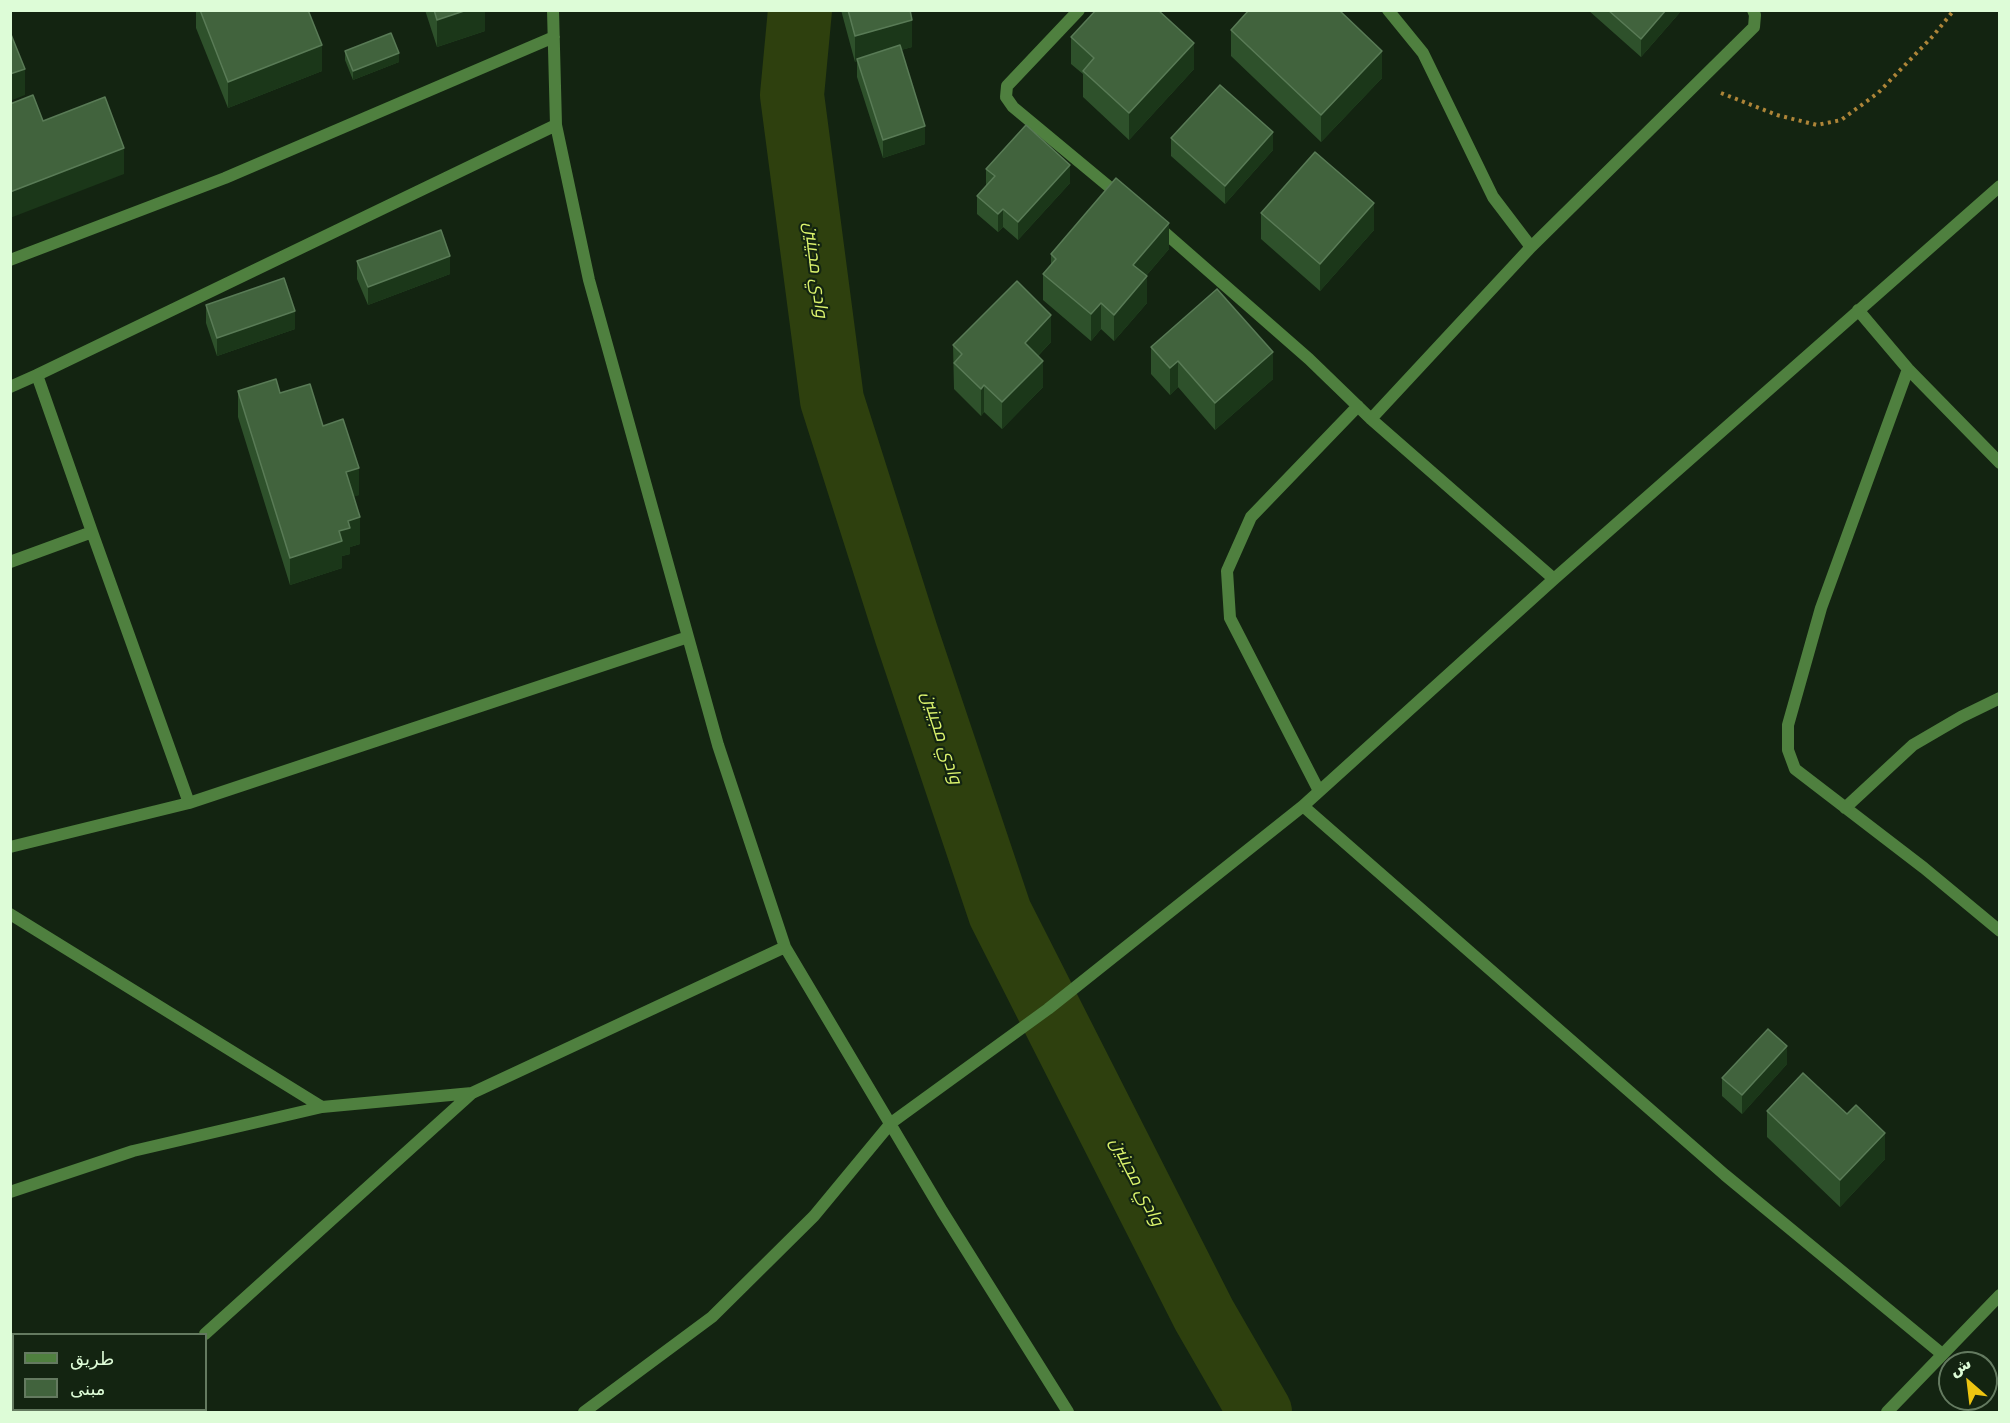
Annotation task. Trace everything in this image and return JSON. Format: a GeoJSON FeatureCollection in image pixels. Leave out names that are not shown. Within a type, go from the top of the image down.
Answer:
{"type":"FeatureCollection","features":[{"type":"Feature","properties":{"kind":"street"},"geometry":{"type":"LineString","coordinates":[[553,10],[556,125],[589,280],[718,746],[785,947],[942,1210],[1068,1413]]}},
{"type":"Feature","properties":{"kind":"street"},"geometry":{"type":"LineString","coordinates":[[1079,10],[1007,86],[1005,97],[1013,107],[1129,203]]}},
{"type":"Feature","properties":{"kind":"street"},"geometry":{"type":"LineString","coordinates":[[1388,10],[1423,53],[1493,197],[1531,247]]}},
{"type":"Feature","properties":{"kind":"street"},"geometry":{"type":"LineString","coordinates":[[1371,419],[1531,247],[1754,27],[1753,10]]}},
{"type":"Feature","properties":{"kind":"street"},"geometry":{"type":"LineString","coordinates":[[10,260],[225,178],[554,37]]}},
{"type":"Feature","properties":{"kind":"street"},"geometry":{"type":"LineString","coordinates":[[10,387],[556,125]]}},
{"type":"Feature","properties":{"kind":"street"},"geometry":{"type":"LineString","coordinates":[[584,1413],[711,1317],[814,1215],[891,1123],[1048,1009],[1303,806],[1554,579],[2000,186]]}},
{"type":"Feature","properties":{"kind":"street"},"geometry":{"type":"LineString","coordinates":[[1147,218],[1309,359],[1371,419],[1554,579]]}},
{"type":"Feature","properties":{"kind":"street"},"geometry":{"type":"LineString","coordinates":[[1858,310],[1908,369],[2000,463]]}},
{"type":"Feature","properties":{"kind":"street"},"geometry":{"type":"LineString","coordinates":[[1908,369],[1821,608],[1788,725],[1788,750],[1795,769],[1924,868],[2000,931]]}},
{"type":"Feature","properties":{"kind":"street"},"geometry":{"type":"LineString","coordinates":[[37,375],[189,803]]}},
{"type":"Feature","properties":{"kind":"street"},"geometry":{"type":"LineString","coordinates":[[1319,791],[1230,618],[1227,571],[1251,517],[1358,406]]}},
{"type":"Feature","properties":{"kind":"street"},"geometry":{"type":"LineString","coordinates":[[10,562],[92,532]]}},
{"type":"Feature","properties":{"kind":"street"},"geometry":{"type":"LineString","coordinates":[[10,847],[189,803],[688,637]]}},
{"type":"Feature","properties":{"kind":"street"},"geometry":{"type":"LineString","coordinates":[[1845,808],[1913,745],[1960,717],[2000,698]]}},
{"type":"Feature","properties":{"kind":"street"},"geometry":{"type":"LineString","coordinates":[[1303,806],[1725,1175],[1938,1351]]}},
{"type":"Feature","properties":{"kind":"street"},"geometry":{"type":"LineString","coordinates":[[10,914],[322,1107]]}},
{"type":"Feature","properties":{"kind":"street"},"geometry":{"type":"LineString","coordinates":[[207,1333],[472,1093],[785,947]]}},
{"type":"Feature","properties":{"kind":"street"},"geometry":{"type":"LineString","coordinates":[[10,1192],[133,1151],[322,1107],[472,1093]]}},
{"type":"Feature","properties":{"kind":"street"},"geometry":{"type":"LineString","coordinates":[[1945,1351],[2000,1295]]}},
{"type":"Feature","properties":{"kind":"street"},"geometry":{"type":"LineString","coordinates":[[1887,1413],[1938,1358]]}},
{"type":"Feature","properties":{"kind":"path"},"geometry":{"type":"LineString","coordinates":[[1698,84],[1776,115],[1817,125],[1841,120],[1878,93],[1933,36],[1954,10]]}},
{"type":"Feature","properties":{"kind":"building"},"geometry":{"type":"Polygon","coordinates":[[[200,10],[308,10],[322,45],[228,82],[200,10]]]}},
{"type":"Feature","properties":{"kind":"building"},"geometry":{"type":"Polygon","coordinates":[[[434,10],[467,10],[437,20],[434,10]]]}},
{"type":"Feature","properties":{"kind":"building"},"geometry":{"type":"Polygon","coordinates":[[[848,10],[910,10],[912,20],[855,36],[848,10]]]}},
{"type":"Feature","properties":{"kind":"building"},"geometry":{"type":"Polygon","coordinates":[[[1096,10],[1158,10],[1194,43],[1129,113],[1083,71],[1094,58],[1071,37],[1096,10]]]}},
{"type":"Feature","properties":{"kind":"building"},"geometry":{"type":"Polygon","coordinates":[[[1249,10],[1339,10],[1382,51],[1321,115],[1231,30],[1249,10]]]}},
{"type":"Feature","properties":{"kind":"building"},"geometry":{"type":"Polygon","coordinates":[[[1608,10],[1666,10],[1641,39],[1608,10]]]}},
{"type":"Feature","properties":{"kind":"building"},"geometry":{"type":"Polygon","coordinates":[[[10,32],[25,69],[10,74],[10,32]]]}},
{"type":"Feature","properties":{"kind":"building"},"geometry":{"type":"Polygon","coordinates":[[[391,33],[399,53],[353,71],[345,51],[391,33]]]}},
{"type":"Feature","properties":{"kind":"building"},"geometry":{"type":"Polygon","coordinates":[[[900,45],[925,126],[883,140],[857,59],[900,45]]]}},
{"type":"Feature","properties":{"kind":"building"},"geometry":{"type":"Polygon","coordinates":[[[1220,85],[1273,132],[1225,186],[1171,138],[1220,85]]]}},
{"type":"Feature","properties":{"kind":"building"},"geometry":{"type":"Polygon","coordinates":[[[33,95],[43,121],[105,97],[124,148],[10,192],[10,104],[33,95]]]}},
{"type":"Feature","properties":{"kind":"building"},"geometry":{"type":"Polygon","coordinates":[[[1026,125],[1070,165],[1018,222],[1003,209],[998,214],[977,196],[995,176],[986,169],[1026,125]]]}},
{"type":"Feature","properties":{"kind":"building"},"geometry":{"type":"Polygon","coordinates":[[[1315,152],[1374,203],[1320,264],[1261,213],[1315,152]]]}},
{"type":"Feature","properties":{"kind":"building"},"geometry":{"type":"Polygon","coordinates":[[[1116,178],[1169,223],[1133,265],[1147,276],[1114,315],[1101,303],[1091,314],[1043,274],[1056,259],[1051,254],[1116,178]]]}},
{"type":"Feature","properties":{"kind":"building"},"geometry":{"type":"Polygon","coordinates":[[[441,230],[450,256],[368,287],[357,261],[441,230]]]}},
{"type":"Feature","properties":{"kind":"building"},"geometry":{"type":"Polygon","coordinates":[[[284,278],[295,311],[217,338],[206,305],[284,278]]]}},
{"type":"Feature","properties":{"kind":"building"},"geometry":{"type":"Polygon","coordinates":[[[1017,281],[1051,315],[1025,343],[1043,361],[1002,402],[984,385],[981,389],[954,363],[962,354],[953,345],[1017,281]]]}},
{"type":"Feature","properties":{"kind":"building"},"geometry":{"type":"Polygon","coordinates":[[[1217,289],[1273,352],[1215,403],[1178,361],[1170,368],[1151,347],[1217,289]]]}},
{"type":"Feature","properties":{"kind":"building"},"geometry":{"type":"Polygon","coordinates":[[[276,379],[280,393],[310,384],[323,426],[343,419],[359,468],[346,472],[360,517],[348,521],[350,528],[339,531],[342,541],[290,558],[238,391],[276,379]]]}},
{"type":"Feature","properties":{"kind":"building"},"geometry":{"type":"Polygon","coordinates":[[[1768,1029],[1787,1046],[1742,1095],[1722,1078],[1768,1029]]]}},
{"type":"Feature","properties":{"kind":"building"},"geometry":{"type":"Polygon","coordinates":[[[1803,1073],[1847,1114],[1856,1105],[1885,1133],[1840,1180],[1767,1111],[1803,1073]]]}},
{"type":"Feature","properties":{"kind":"waterway","name":"وادي مجينين"},"geometry":{"type":"LineString","coordinates":[[800,10],[792,95],[832,400],[906,633],[1000,913],[1204,1315],[1260,1412]]}}]}
